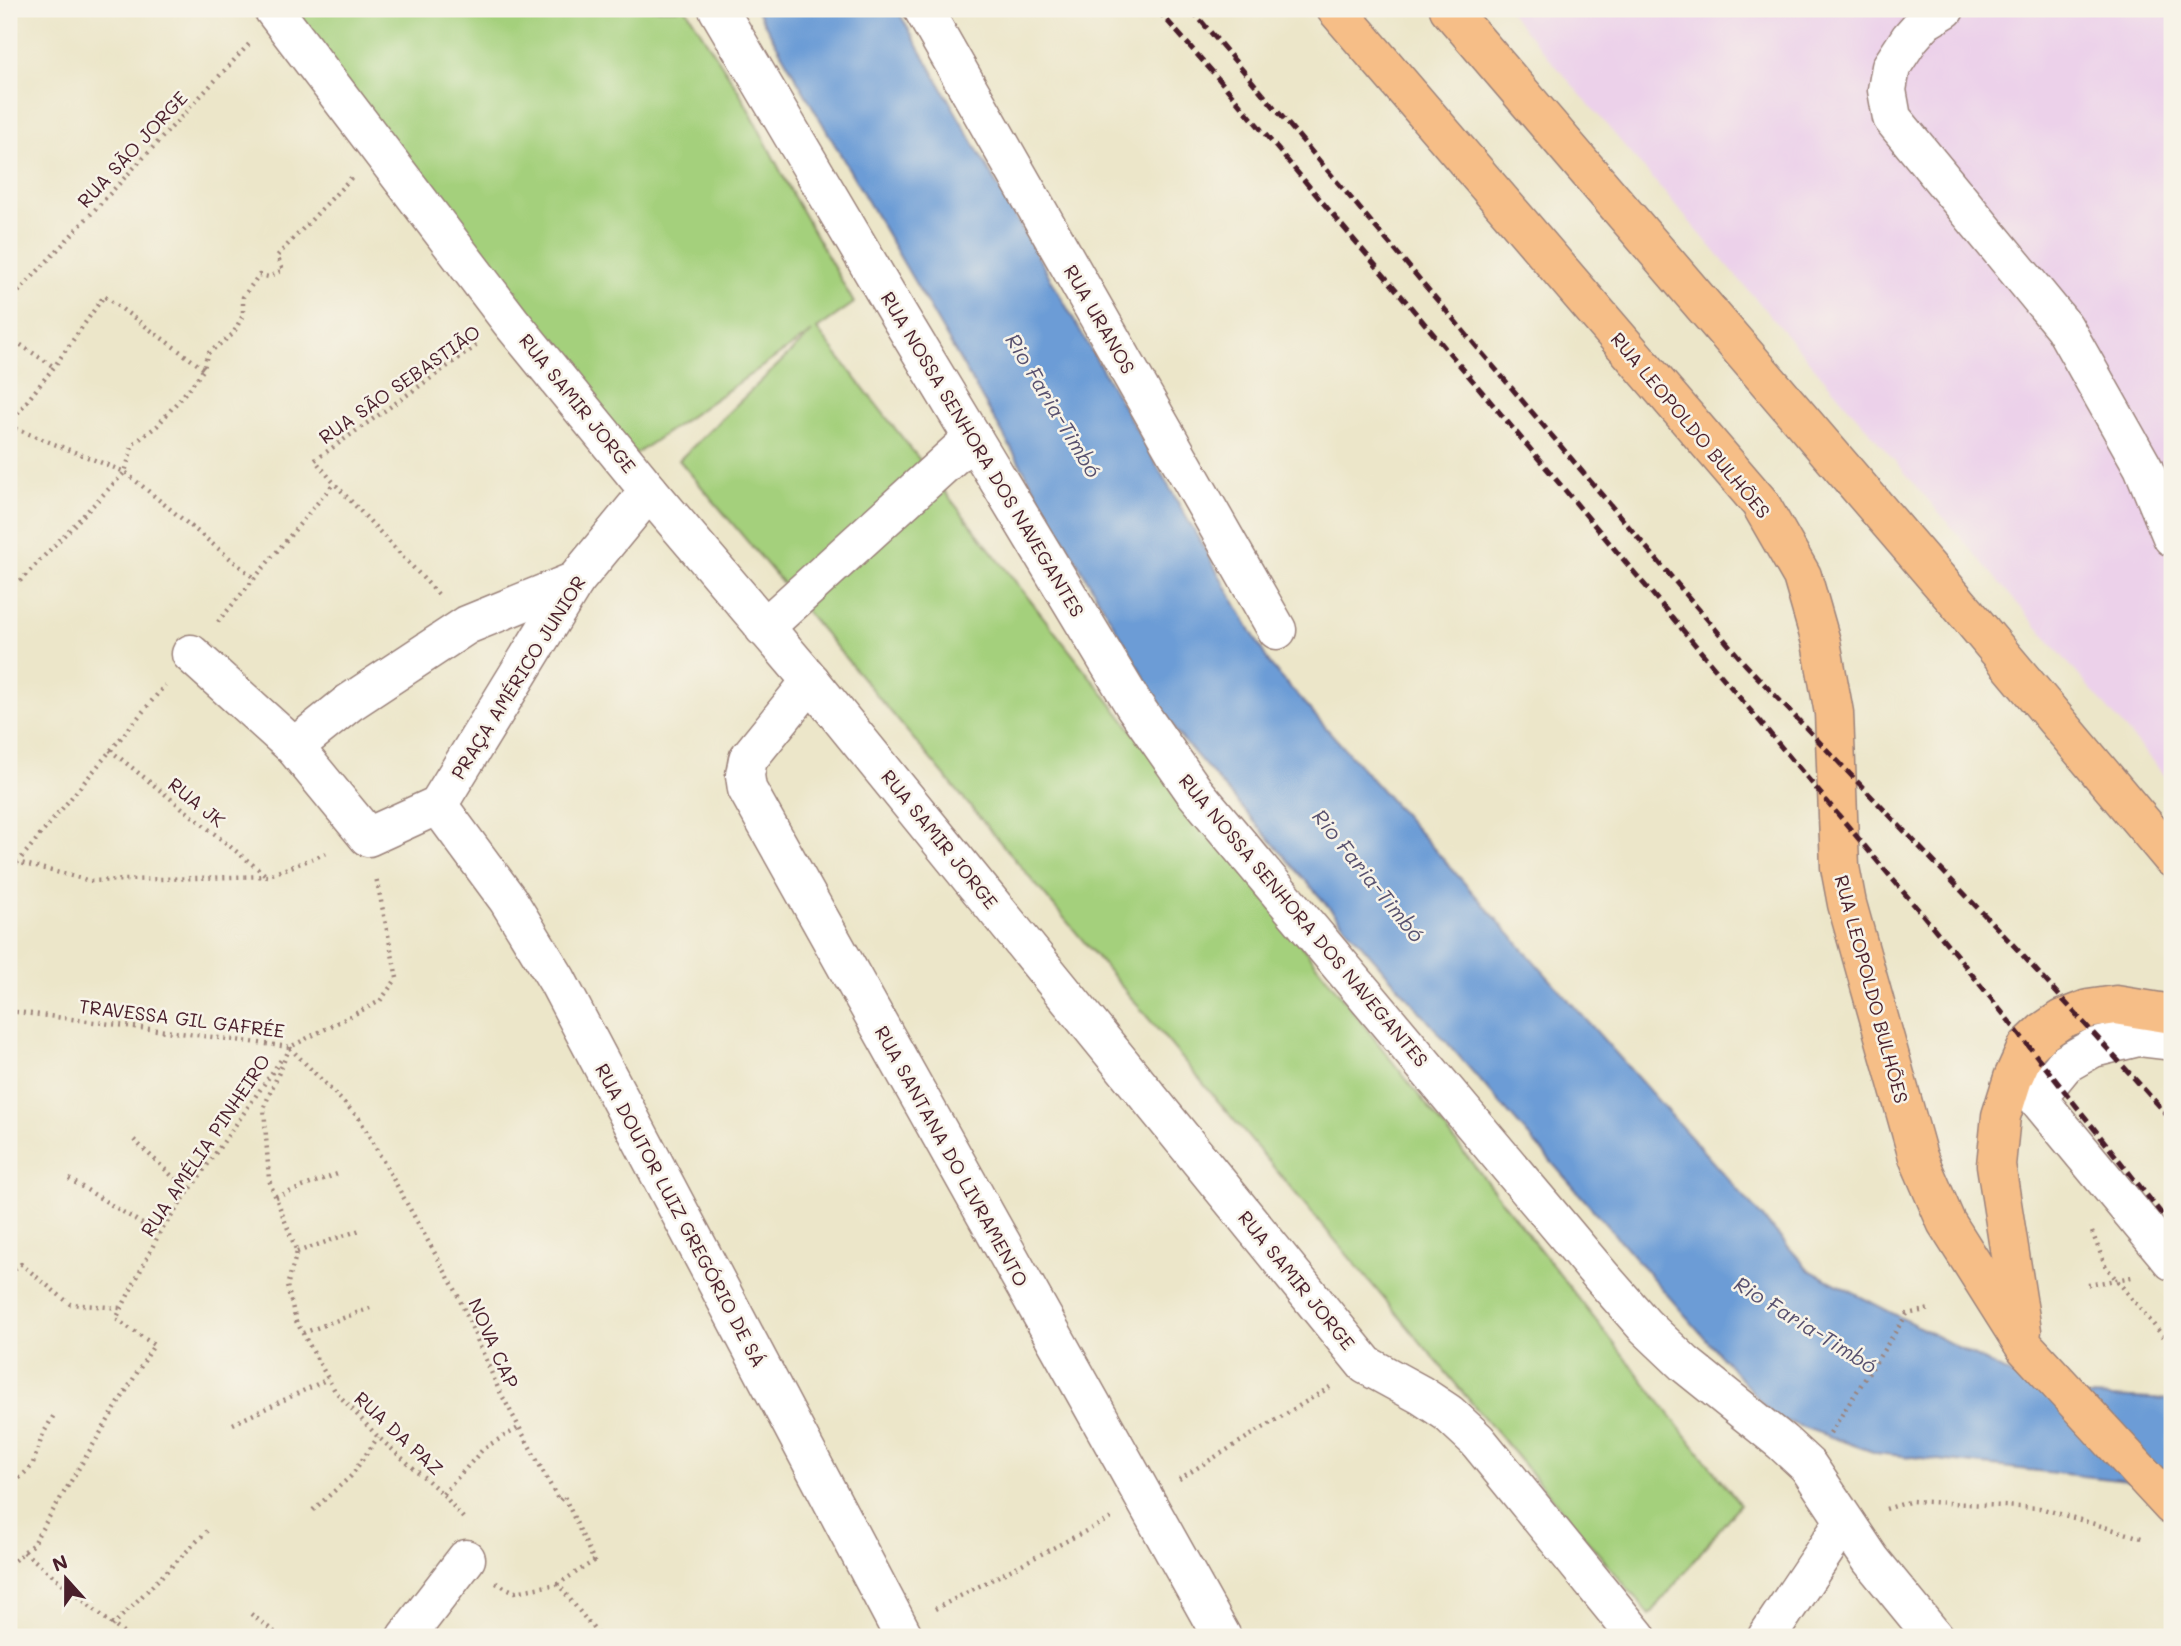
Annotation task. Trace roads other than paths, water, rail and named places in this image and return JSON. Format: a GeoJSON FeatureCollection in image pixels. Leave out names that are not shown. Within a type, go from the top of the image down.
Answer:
{"type":"FeatureCollection","features":[{"type":"Feature","properties":{"kind":"main road","name":"RUA LEOPOLDO BULHÕES"},"geometry":{"type":"LineString","coordinates":[[1336,9],[1760,503],[1802,576],[1821,642],[1833,713],[1840,867],[1847,904],[1918,1157],[1946,1222],[2025,1348],[2172,1506]]}},
{"type":"Feature","properties":{"kind":"main road"},"geometry":{"type":"LineString","coordinates":[[1449,9],[1944,586],[2172,858]]}},
{"type":"Feature","properties":{"kind":"main road"},"geometry":{"type":"LineString","coordinates":[[2025,1348],[1996,1165],[2001,1116],[2013,1078],[2027,1047],[2062,1019],[2088,1009],[2116,1005],[2172,1014]]}},
{"type":"Feature","properties":{"kind":"street","name":"RUA NOSSA SENHORA DOS NAVEGANTES"},"geometry":{"type":"LineString","coordinates":[[718,9],[1135,705],[1194,791],[1644,1325],[1685,1364],[1808,1466],[1871,1559],[1934,1637]]}},
{"type":"Feature","properties":{"kind":"street","name":"RUA URANOS"},"geometry":{"type":"LineString","coordinates":[[923,9],[1278,630]]}},
{"type":"Feature","properties":{"kind":"street"},"geometry":{"type":"LineString","coordinates":[[1945,9],[1925,22],[1910,38],[1891,67],[1887,90],[1892,118],[2064,327],[2143,467],[2172,537]]}},
{"type":"Feature","properties":{"kind":"street","name":"RUA SAMIR JORGE"},"geometry":{"type":"LineString","coordinates":[[275,12],[511,322],[649,491],[811,681],[1366,1365],[1448,1413],[1476,1440],[1637,1637]]}},
{"type":"Feature","properties":{"kind":"street"},"geometry":{"type":"LineString","coordinates":[[764,628],[973,438]]}},
{"type":"Feature","properties":{"kind":"street","name":"PRAÇA AMÉRICO JUNIOR"},"geometry":{"type":"LineString","coordinates":[[438,805],[575,581],[649,491]]}},
{"type":"Feature","properties":{"kind":"street"},"geometry":{"type":"LineString","coordinates":[[294,747],[349,703],[467,625],[575,581]]}},
{"type":"Feature","properties":{"kind":"street"},"geometry":{"type":"LineString","coordinates":[[191,654],[294,747],[368,837],[438,805]]}},
{"type":"Feature","properties":{"kind":"street","name":"RUA SANTANA DO LIVRAMENTO"},"geometry":{"type":"LineString","coordinates":[[811,681],[748,759],[745,775],[747,789],[1222,1637]]}},
{"type":"Feature","properties":{"kind":"street","name":"RUA DOUTOR LUIZ GREGÓRIO DE SÁ"},"geometry":{"type":"LineString","coordinates":[[438,805],[508,900],[557,980],[904,1637]]}},
{"type":"Feature","properties":{"kind":"street"},"geometry":{"type":"LineString","coordinates":[[2172,1041],[2138,1037],[2093,1048],[2065,1064],[2037,1098],[2172,1261]]}},
{"type":"Feature","properties":{"kind":"street"},"geometry":{"type":"LineString","coordinates":[[1767,1637],[1844,1522]]}},
{"type":"Feature","properties":{"kind":"street"},"geometry":{"type":"LineString","coordinates":[[406,1637],[466,1559]]}},
{"type":"Feature","properties":{"kind":"water","name":"Rio Faria-Timbó"},"geometry":{"type":"Polygon","coordinates":[[[756,9],[897,9],[1271,666],[1809,1270],[2048,1394],[2172,1400],[2172,1486],[1876,1453],[1774,1417],[1176,732],[756,9]]]}},
{"type":"Feature","properties":{"kind":"railway"},"geometry":{"type":"LineString","coordinates":[[1157,9],[1959,958],[2172,1227]]}},
{"type":"Feature","properties":{"kind":"railway"},"geometry":{"type":"LineString","coordinates":[[1191,9],[1745,664],[2016,948],[2172,1120]]}}]}
